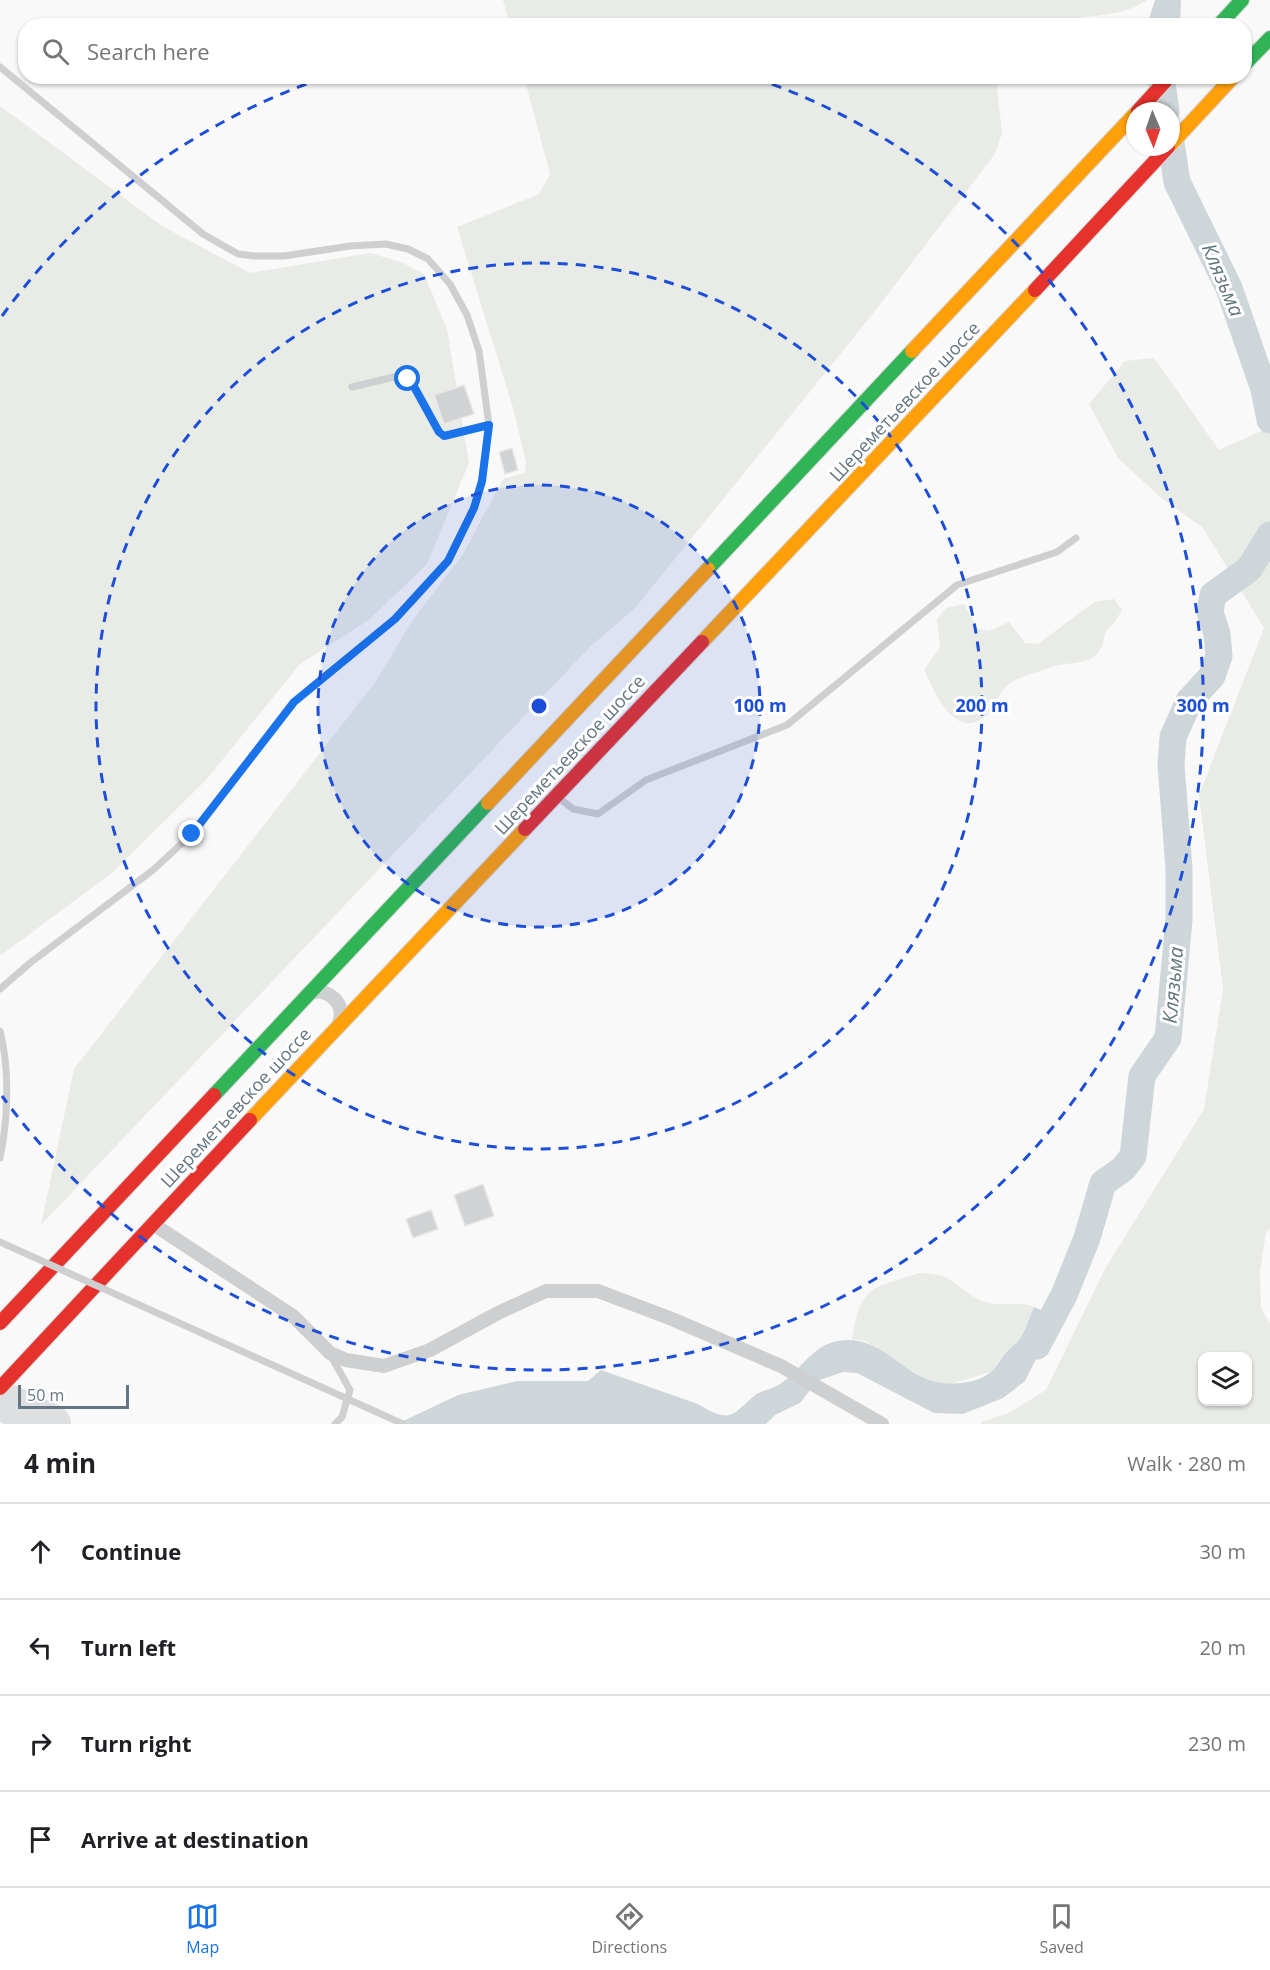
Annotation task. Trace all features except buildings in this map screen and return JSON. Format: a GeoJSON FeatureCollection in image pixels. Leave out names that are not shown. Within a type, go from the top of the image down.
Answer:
{"type":"FeatureCollection","features":[{"type":"Feature","properties":{"kind":"main road"},"geometry":{"type":"LineString","coordinates":[[1225,18],[1242,0]]}},
{"type":"Feature","properties":{"kind":"main road"},"geometry":{"type":"LineString","coordinates":[[1252,57],[1270,38]]}},
{"type":"Feature","properties":{"kind":"main road","name":"Шереметьевское шоссе"},"geometry":{"type":"LineString","coordinates":[[1145,102],[1162,84]]}},
{"type":"Feature","properties":{"kind":"main road"},"geometry":{"type":"LineString","coordinates":[[1180,134],[1227,84]]}},
{"type":"Feature","properties":{"kind":"main road","name":"Шереметьевское шоссе"},"geometry":{"type":"LineString","coordinates":[[0,1323],[1126,123]]}},
{"type":"Feature","properties":{"kind":"main road","name":"Шереметьевское шоссе"},"geometry":{"type":"LineString","coordinates":[[0,1388],[336,1027],[923,411],[1160,156]]}},
{"type":"Feature","properties":{"kind":"street"},"geometry":{"type":"LineString","coordinates":[[302,1000],[319,991],[329,993],[337,1000],[341,1009],[341,1018],[336,1027]]}},
{"type":"Feature","properties":{"kind":"street"},"geometry":{"type":"LineString","coordinates":[[153,1224],[292,1316],[330,1353],[346,1360],[384,1366],[430,1350],[498,1313],[546,1291],[598,1291],[672,1319],[781,1366],[882,1424]]}},
{"type":"Feature","properties":{"kind":"lane"},"geometry":{"type":"LineString","coordinates":[[0,67],[18,82]]}},
{"type":"Feature","properties":{"kind":"lane"},"geometry":{"type":"LineString","coordinates":[[0,989],[30,963],[153,870],[192,834],[294,702],[395,619],[448,561],[474,508],[482,481],[489,425],[479,351],[467,315],[450,284],[428,259],[408,249],[386,244],[350,246],[284,256],[238,254],[203,234],[21,84]]}},
{"type":"Feature","properties":{"kind":"lane"},"geometry":{"type":"LineString","coordinates":[[352,387],[398,375],[412,383],[439,432],[444,436],[489,425]]}},
{"type":"Feature","properties":{"kind":"lane"},"geometry":{"type":"LineString","coordinates":[[557,796],[573,809],[598,814],[646,780],[787,725],[957,585],[1057,552],[1076,538]]}},
{"type":"Feature","properties":{"kind":"lane"},"geometry":{"type":"LineString","coordinates":[[0,1031],[6,1086],[4,1142],[0,1158]]}},
{"type":"Feature","properties":{"kind":"lane"},"geometry":{"type":"LineString","coordinates":[[0,1242],[404,1424]]}},
{"type":"Feature","properties":{"kind":"lane"},"geometry":{"type":"LineString","coordinates":[[330,1353],[350,1390],[342,1418],[335,1424]]}},
{"type":"Feature","properties":{"kind":"shaded area"},"geometry":{"type":"Polygon","coordinates":[[[503,0],[1147,0],[1124,11],[1082,18],[508,18],[503,0]]]}},
{"type":"Feature","properties":{"kind":"shaded area"},"geometry":{"type":"Polygon","coordinates":[[[1155,0],[1181,0],[1180,18],[1149,18],[1155,0]]]}},
{"type":"Feature","properties":{"kind":"shaded area"},"geometry":{"type":"Polygon","coordinates":[[[526,84],[998,84],[1002,133],[995,154],[875,311],[636,607],[590,647],[41,1225],[74,1069],[376,681],[412,621],[463,554],[503,479],[525,473],[526,462],[513,408],[457,227],[539,194],[550,174],[526,84]]]}},
{"type":"Feature","properties":{"kind":"shaded area"},"geometry":{"type":"Polygon","coordinates":[[[0,106],[162,226],[250,273],[370,253],[401,262],[424,274],[447,329],[469,463],[427,564],[369,620],[300,664],[206,780],[113,872],[0,956],[0,106]]]}},
{"type":"Feature","properties":{"kind":"shaded area"},"geometry":{"type":"Polygon","coordinates":[[[1154,358],[1219,450],[1270,427],[1270,1228],[1266,1233],[1260,1271],[1261,1308],[1270,1324],[1270,1424],[982,1424],[981,1422],[1009,1413],[1046,1390],[1105,1269],[1204,1109],[1223,989],[1199,795],[1264,628],[1203,528],[1159,496],[1118,458],[1089,404],[1125,361],[1154,358]]]}},
{"type":"Feature","properties":{"kind":"shaded area"},"geometry":{"type":"Polygon","coordinates":[[[1114,599],[1122,610],[1105,632],[1098,653],[1084,661],[1056,666],[1012,682],[1003,690],[987,715],[972,723],[963,722],[946,709],[924,670],[940,647],[937,619],[946,608],[964,604],[977,628],[989,631],[1009,622],[1025,643],[1038,644],[1094,602],[1114,599]]]}},
{"type":"Feature","properties":{"kind":"shaded area"},"geometry":{"type":"Polygon","coordinates":[[[919,1273],[949,1279],[973,1296],[989,1303],[1022,1304],[1034,1307],[1018,1342],[1007,1350],[991,1372],[950,1384],[936,1383],[923,1378],[865,1341],[852,1339],[860,1308],[864,1299],[871,1292],[890,1282],[919,1273]]]}},
{"type":"Feature","properties":{"kind":"shaded area"},"geometry":{"type":"Polygon","coordinates":[[[1034,1307],[1061,1318],[1044,1343],[1025,1381],[1003,1398],[963,1414],[934,1413],[857,1373],[843,1372],[817,1381],[800,1403],[775,1415],[766,1424],[397,1424],[458,1395],[517,1381],[588,1381],[601,1370],[698,1404],[717,1414],[730,1415],[755,1395],[787,1379],[820,1348],[837,1341],[850,1340],[872,1345],[911,1371],[930,1380],[948,1383],[968,1382],[985,1376],[994,1369],[1019,1340],[1034,1307]]]}},
{"type":"Feature","properties":{"kind":"waterway","name":"Клязьма"},"geometry":{"type":"LineString","coordinates":[[1162,84],[1165,102]]}},
{"type":"Feature","properties":{"kind":"waterway","name":"Клязьма"},"geometry":{"type":"LineString","coordinates":[[1173,156],[1177,182],[1229,288],[1264,389],[1270,420]]}},
{"type":"Feature","properties":{"kind":"waterway","name":"Клязьма"},"geometry":{"type":"LineString","coordinates":[[1037,1346],[1064,1295],[1087,1238],[1103,1183],[1123,1169],[1133,1156],[1142,1076],[1168,1038],[1179,920],[1179,868],[1171,765],[1173,737],[1189,701],[1212,676],[1219,656],[1217,634],[1210,612],[1213,595],[1249,569],[1270,535]]}},
{"type":"Feature","properties":{"kind":"taxiway"},"geometry":{"type":"LineString","coordinates":[[0,1400],[51,1424]]}},
{"type":"Feature","properties":{"kind":"traffic: fast"},"geometry":{"type":"LineString","coordinates":[[1225,18],[1242,0]]}},
{"type":"Feature","properties":{"kind":"traffic: fast"},"geometry":{"type":"LineString","coordinates":[[1252,57],[1270,38]]}},
{"type":"Feature","properties":{"kind":"traffic: fast"},"geometry":{"type":"LineString","coordinates":[[708,569],[912,351]]}},
{"type":"Feature","properties":{"kind":"traffic: fast"},"geometry":{"type":"LineString","coordinates":[[214,1095],[488,803]]}},
{"type":"Feature","properties":{"kind":"traffic: slow"},"geometry":{"type":"LineString","coordinates":[[1180,134],[1227,84]]}},
{"type":"Feature","properties":{"kind":"traffic: slow"},"geometry":{"type":"LineString","coordinates":[[912,351],[1126,124]]}},
{"type":"Feature","properties":{"kind":"traffic: slow"},"geometry":{"type":"LineString","coordinates":[[702,642],[1035,290]]}},
{"type":"Feature","properties":{"kind":"traffic: slow"},"geometry":{"type":"LineString","coordinates":[[488,803],[708,569]]}},
{"type":"Feature","properties":{"kind":"traffic: slow"},"geometry":{"type":"LineString","coordinates":[[250,1120],[525,829]]}},
{"type":"Feature","properties":{"kind":"traffic: jam"},"geometry":{"type":"LineString","coordinates":[[1146,102],[1163,84]]}},
{"type":"Feature","properties":{"kind":"traffic: jam"},"geometry":{"type":"LineString","coordinates":[[1035,290],[1160,156]]}},
{"type":"Feature","properties":{"kind":"traffic: jam"},"geometry":{"type":"LineString","coordinates":[[525,829],[702,642]]}},
{"type":"Feature","properties":{"kind":"traffic: jam"},"geometry":{"type":"LineString","coordinates":[[0,1323],[214,1095]]}},
{"type":"Feature","properties":{"kind":"traffic: jam"},"geometry":{"type":"LineString","coordinates":[[0,1388],[250,1120]]}},
{"type":"Feature","properties":{"kind":"route"},"geometry":{"type":"LineString","coordinates":[[192,834],[294,702],[320,678],[395,619],[448,561],[474,508],[482,481],[489,425],[450,437],[444,436],[439,432],[408,379]]}}]}
